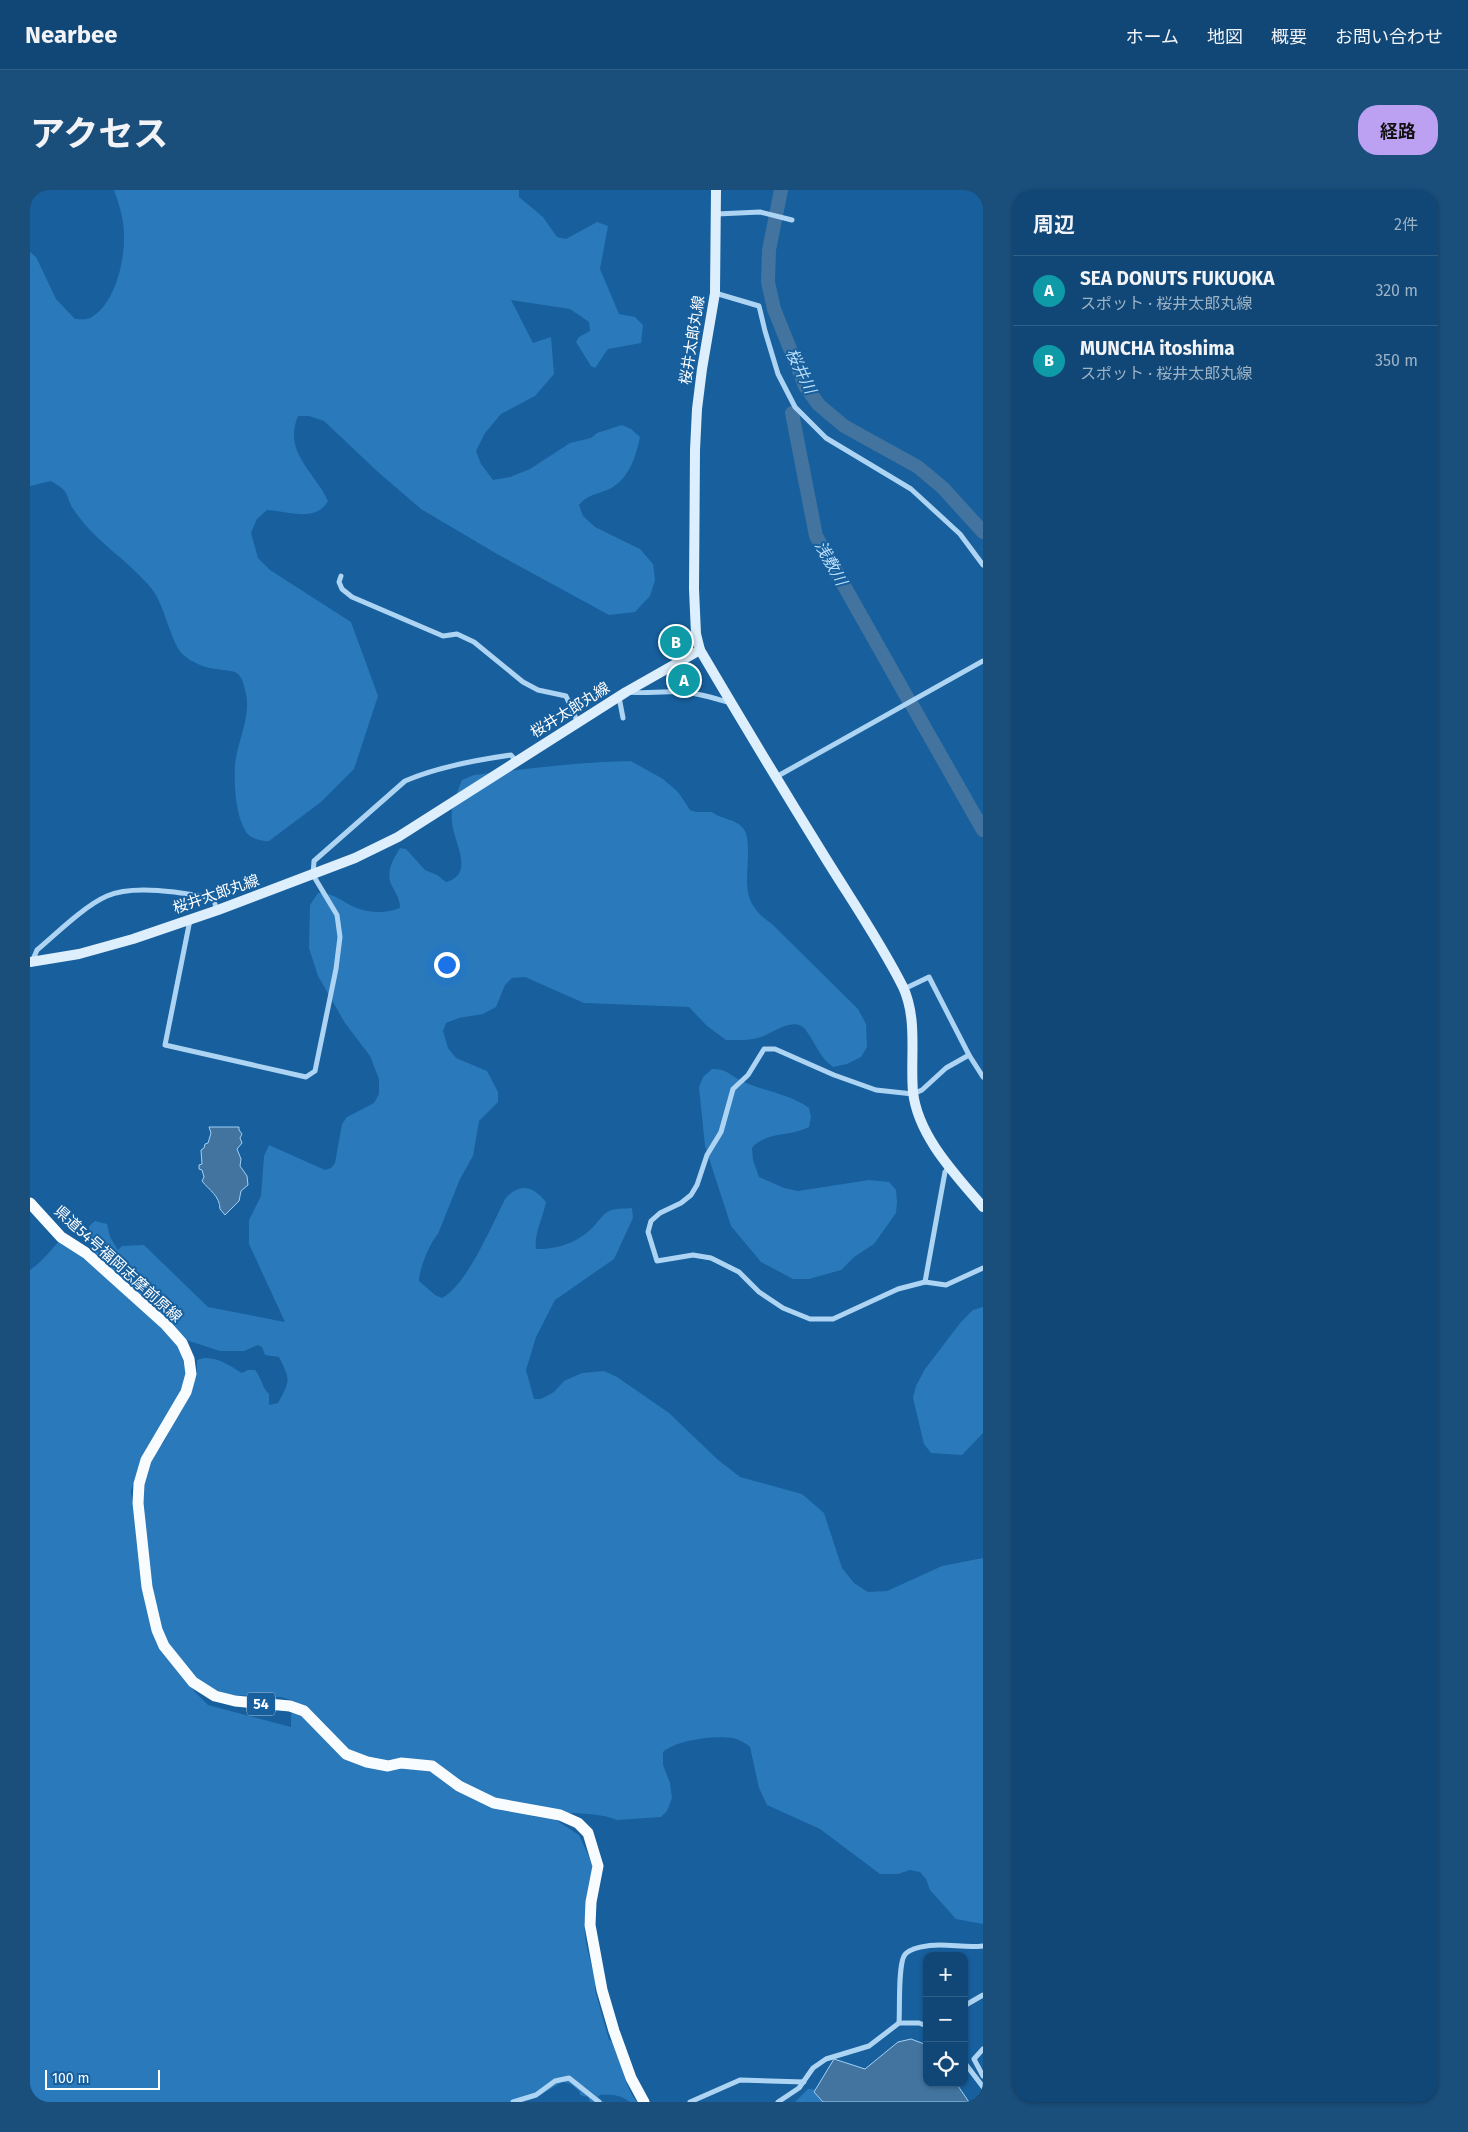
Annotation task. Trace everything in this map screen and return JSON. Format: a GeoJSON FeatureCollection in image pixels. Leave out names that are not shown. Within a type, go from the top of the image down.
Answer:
{"type":"FeatureCollection","features":[{"type":"Feature","properties":{"kind":"main road","name":"桜井太郎丸線"},"geometry":{"type":"LineString","coordinates":[[31,962],[102,948],[190,920],[313,875],[398,837],[623,694],[700,650],[696,634],[694,589],[697,409],[702,369],[716,293],[716,190]]}},
{"type":"Feature","properties":{"kind":"main road"},"geometry":{"type":"LineString","coordinates":[[700,650],[875,937],[904,989],[910,1013],[912,1036],[913,1094],[920,1119],[934,1144],[983,1207]]}},
{"type":"Feature","properties":{"kind":"main road","name":"県道54号福岡志摩前原線"},"geometry":{"type":"LineString","coordinates":[[30,1203],[61,1238],[86,1253],[166,1324],[182,1343],[189,1359],[191,1374],[186,1392],[146,1460],[139,1484],[138,1503],[147,1587],[157,1630],[164,1646],[193,1682],[208,1691],[227,1700],[290,1706],[304,1711],[346,1754],[367,1762],[388,1766],[401,1763],[432,1766],[459,1786],[494,1803],[560,1815],[578,1823],[588,1833],[598,1866],[591,1902],[590,1925],[602,1990],[614,2032],[631,2078],[644,2102]]}},
{"type":"Feature","properties":{"kind":"street"},"geometry":{"type":"LineString","coordinates":[[717,214],[760,212],[792,220]]}},
{"type":"Feature","properties":{"kind":"street"},"geometry":{"type":"LineString","coordinates":[[716,293],[760,306],[765,331],[778,374],[795,407],[826,438],[911,489],[960,534],[983,565]]}},
{"type":"Feature","properties":{"kind":"street"},"geometry":{"type":"LineString","coordinates":[[341,576],[339,582],[342,589],[352,598],[443,636],[457,634],[474,642],[522,682],[538,690],[566,696],[578,723]]}},
{"type":"Feature","properties":{"kind":"street"},"geometry":{"type":"LineString","coordinates":[[776,777],[983,661]]}},
{"type":"Feature","properties":{"kind":"street"},"geometry":{"type":"LineString","coordinates":[[623,718],[623,694],[676,692],[700,694],[732,703]]}},
{"type":"Feature","properties":{"kind":"street"},"geometry":{"type":"LineString","coordinates":[[190,920],[165,1045],[306,1077],[315,1071],[336,969],[340,937],[337,914],[313,875],[314,861],[405,781],[419,775],[486,758],[511,755],[516,761]]}},
{"type":"Feature","properties":{"kind":"street"},"geometry":{"type":"LineString","coordinates":[[31,962],[36,950],[106,896],[143,891],[192,894],[213,898],[218,910]]}},
{"type":"Feature","properties":{"kind":"street"},"geometry":{"type":"LineString","coordinates":[[904,989],[929,977],[969,1055],[983,1077]]}},
{"type":"Feature","properties":{"kind":"street"},"geometry":{"type":"LineString","coordinates":[[969,1055],[946,1068],[922,1090],[913,1094],[876,1090],[834,1075],[775,1049],[764,1049],[748,1075],[733,1089],[718,1139],[707,1155],[697,1185],[691,1195],[681,1204],[654,1217],[650,1221],[648,1232],[656,1261],[693,1255],[711,1258],[739,1272],[759,1292],[782,1308],[810,1319],[833,1319],[898,1289],[925,1282],[946,1285],[983,1268]]}},
{"type":"Feature","properties":{"kind":"street"},"geometry":{"type":"LineString","coordinates":[[925,1282],[945,1172],[950,1166]]}},
{"type":"Feature","properties":{"kind":"street"},"geometry":{"type":"LineString","coordinates":[[899,2023],[901,1969],[904,1956],[911,1950],[939,1945],[983,1946]]}},
{"type":"Feature","properties":{"kind":"street"},"geometry":{"type":"LineString","coordinates":[[968,2004],[983,1996]]}},
{"type":"Feature","properties":{"kind":"street"},"geometry":{"type":"LineString","coordinates":[[778,2102],[804,2082],[813,2068],[826,2059],[869,2046],[899,2023],[923,2024]]}},
{"type":"Feature","properties":{"kind":"street"},"geometry":{"type":"LineString","coordinates":[[983,2049],[974,2059],[983,2076]]}},
{"type":"Feature","properties":{"kind":"street"},"geometry":{"type":"LineString","coordinates":[[968,2067],[983,2087]]}},
{"type":"Feature","properties":{"kind":"street"},"geometry":{"type":"LineString","coordinates":[[513,2102],[536,2096],[555,2081],[568,2078],[599,2102]]}},
{"type":"Feature","properties":{"kind":"street"},"geometry":{"type":"LineString","coordinates":[[690,2102],[740,2080],[804,2082]]}},
{"type":"Feature","properties":{"kind":"shaded area"},"geometry":{"type":"Polygon","coordinates":[[[114,190],[519,190],[519,197],[543,217],[557,237],[566,239],[597,222],[608,226],[600,269],[619,314],[635,317],[643,325],[641,343],[608,349],[595,368],[591,366],[576,342],[579,337],[590,331],[589,322],[570,309],[511,300],[533,343],[551,337],[554,374],[535,396],[501,414],[485,433],[476,451],[481,464],[493,480],[510,477],[530,469],[570,443],[591,438],[597,433],[622,425],[631,429],[640,437],[634,458],[624,477],[613,487],[587,498],[579,505],[583,516],[595,527],[640,549],[653,564],[655,580],[650,596],[635,612],[609,615],[497,554],[421,509],[324,421],[309,416],[298,416],[294,429],[294,441],[297,451],[328,501],[323,508],[309,514],[267,510],[257,519],[251,533],[258,558],[270,570],[351,622],[378,696],[354,769],[321,802],[269,841],[253,838],[242,825],[237,808],[235,790],[235,765],[247,712],[246,694],[240,676],[237,673],[201,665],[182,654],[175,643],[159,602],[151,588],[84,523],[72,507],[66,492],[51,481],[30,486],[30,252],[36,257],[56,299],[75,319],[88,319],[99,312],[112,293],[123,257],[123,223],[114,190]]]}},
{"type":"Feature","properties":{"kind":"shaded area"},"geometry":{"type":"Polygon","coordinates":[[[631,761],[663,779],[678,792],[690,810],[712,812],[742,827],[747,839],[747,886],[751,902],[763,917],[858,1009],[866,1024],[867,1047],[861,1057],[847,1064],[833,1067],[824,1059],[805,1029],[800,1025],[789,1025],[753,1039],[726,1040],[707,1026],[689,1007],[584,1003],[525,977],[512,978],[505,985],[496,1007],[483,1014],[459,1018],[446,1023],[443,1031],[448,1048],[456,1058],[487,1071],[498,1092],[498,1102],[479,1121],[473,1156],[460,1179],[438,1234],[428,1249],[419,1281],[435,1295],[442,1298],[451,1291],[461,1281],[478,1253],[505,1199],[521,1188],[536,1192],[546,1202],[537,1231],[536,1249],[558,1247],[572,1242],[585,1235],[609,1211],[632,1208],[633,1218],[614,1259],[555,1300],[536,1337],[526,1370],[534,1399],[541,1399],[554,1392],[564,1381],[582,1373],[604,1371],[617,1377],[669,1413],[717,1459],[740,1477],[802,1494],[824,1513],[842,1568],[854,1583],[868,1592],[887,1591],[942,1566],[983,1558],[983,1924],[956,1919],[930,1890],[926,1879],[920,1872],[910,1870],[898,1874],[880,1874],[820,1829],[767,1805],[759,1788],[750,1747],[744,1743],[724,1737],[696,1739],[677,1744],[663,1752],[663,1765],[670,1783],[672,1798],[667,1811],[661,1817],[617,1820],[600,1815],[575,1813],[550,1813],[532,1816],[556,1820],[579,1835],[592,1863],[592,1879],[584,1922],[586,1943],[596,1984],[595,1990],[609,2040],[612,2041],[629,2088],[637,2102],[630,2102],[619,2096],[600,2095],[598,2097],[604,2102],[590,2102],[588,2097],[580,2095],[580,2092],[571,2084],[562,2082],[537,2097],[521,2102],[30,2102],[30,1270],[60,1240],[89,1261],[172,1337],[180,1350],[187,1375],[176,1401],[145,1451],[131,1491],[137,1544],[152,1621],[165,1649],[195,1692],[208,1705],[291,1727],[291,1715],[297,1702],[281,1697],[231,1695],[206,1687],[169,1651],[154,1619],[140,1546],[133,1491],[137,1479],[154,1453],[164,1442],[176,1418],[177,1404],[181,1394],[193,1384],[197,1376],[197,1360],[203,1358],[214,1359],[242,1373],[248,1370],[255,1370],[269,1394],[269,1405],[278,1403],[287,1384],[287,1375],[279,1357],[265,1355],[262,1347],[258,1345],[244,1351],[220,1351],[189,1341],[159,1323],[94,1263],[89,1226],[95,1221],[107,1224],[110,1237],[118,1250],[122,1246],[144,1245],[208,1307],[285,1322],[249,1244],[249,1220],[261,1196],[264,1156],[269,1145],[325,1170],[331,1168],[335,1163],[342,1124],[347,1117],[374,1103],[379,1094],[379,1079],[370,1056],[345,1023],[318,976],[309,948],[310,905],[318,893],[323,893],[333,895],[365,911],[383,912],[400,908],[399,899],[389,876],[391,866],[400,848],[406,849],[425,870],[437,875],[446,882],[455,878],[460,872],[461,856],[453,830],[452,811],[462,780],[474,775],[533,768],[631,761]]]}},
{"type":"Feature","properties":{"kind":"shaded area"},"geometry":{"type":"Polygon","coordinates":[[[712,1069],[724,1071],[749,1084],[794,1099],[809,1108],[811,1117],[809,1127],[764,1139],[752,1148],[753,1160],[759,1177],[784,1188],[798,1191],[869,1180],[889,1182],[896,1190],[896,1213],[874,1244],[854,1257],[841,1270],[809,1279],[793,1279],[761,1262],[731,1226],[705,1146],[699,1087],[703,1077],[712,1069]]]}},
{"type":"Feature","properties":{"kind":"shaded area"},"geometry":{"type":"Polygon","coordinates":[[[209,1127],[239,1127],[242,1134],[240,1138],[242,1143],[237,1149],[241,1159],[240,1166],[247,1176],[248,1185],[241,1191],[239,1201],[225,1215],[220,1209],[220,1204],[216,1197],[202,1181],[204,1177],[202,1170],[199,1169],[199,1165],[202,1164],[201,1150],[208,1143],[211,1133],[209,1127]]]}},
{"type":"Feature","properties":{"kind":"shaded area"},"geometry":{"type":"Polygon","coordinates":[[[983,1307],[983,1433],[962,1455],[931,1453],[924,1444],[913,1398],[916,1386],[925,1369],[961,1322],[973,1310],[983,1307]]]}},
{"type":"Feature","properties":{"kind":"shaded area"},"geometry":{"type":"Polygon","coordinates":[[[911,2039],[923,2044],[923,2087],[959,2087],[969,2102],[823,2102],[814,2092],[834,2059],[865,2069],[898,2042],[911,2039]]]}},
{"type":"Feature","properties":{"kind":"shaded area"},"geometry":{"type":"Polygon","coordinates":[[[808,2089],[817,2091],[829,2102],[795,2102],[808,2089]]]}},
{"type":"Feature","properties":{"kind":"waterway","name":"桜井川"},"geometry":{"type":"LineString","coordinates":[[781,190],[769,250],[768,282],[774,309],[805,386],[819,405],[844,426],[918,467],[943,488],[983,532]]}},
{"type":"Feature","properties":{"kind":"waterway","name":"浅敷川"},"geometry":{"type":"LineString","coordinates":[[792,413],[816,536],[908,699]]}},
{"type":"Feature","properties":{"kind":"waterway","name":"浅敷川"},"geometry":{"type":"LineString","coordinates":[[912,705],[983,830]]}},
{"type":"Feature","properties":{"kind":"place","name":"MUNCHA itoshima"},"geometry":{"type":"Point","coordinates":[676,642]}},
{"type":"Feature","properties":{"kind":"place","name":"SEA DONUTS FUKUOKA"},"geometry":{"type":"Point","coordinates":[684,680]}}]}
